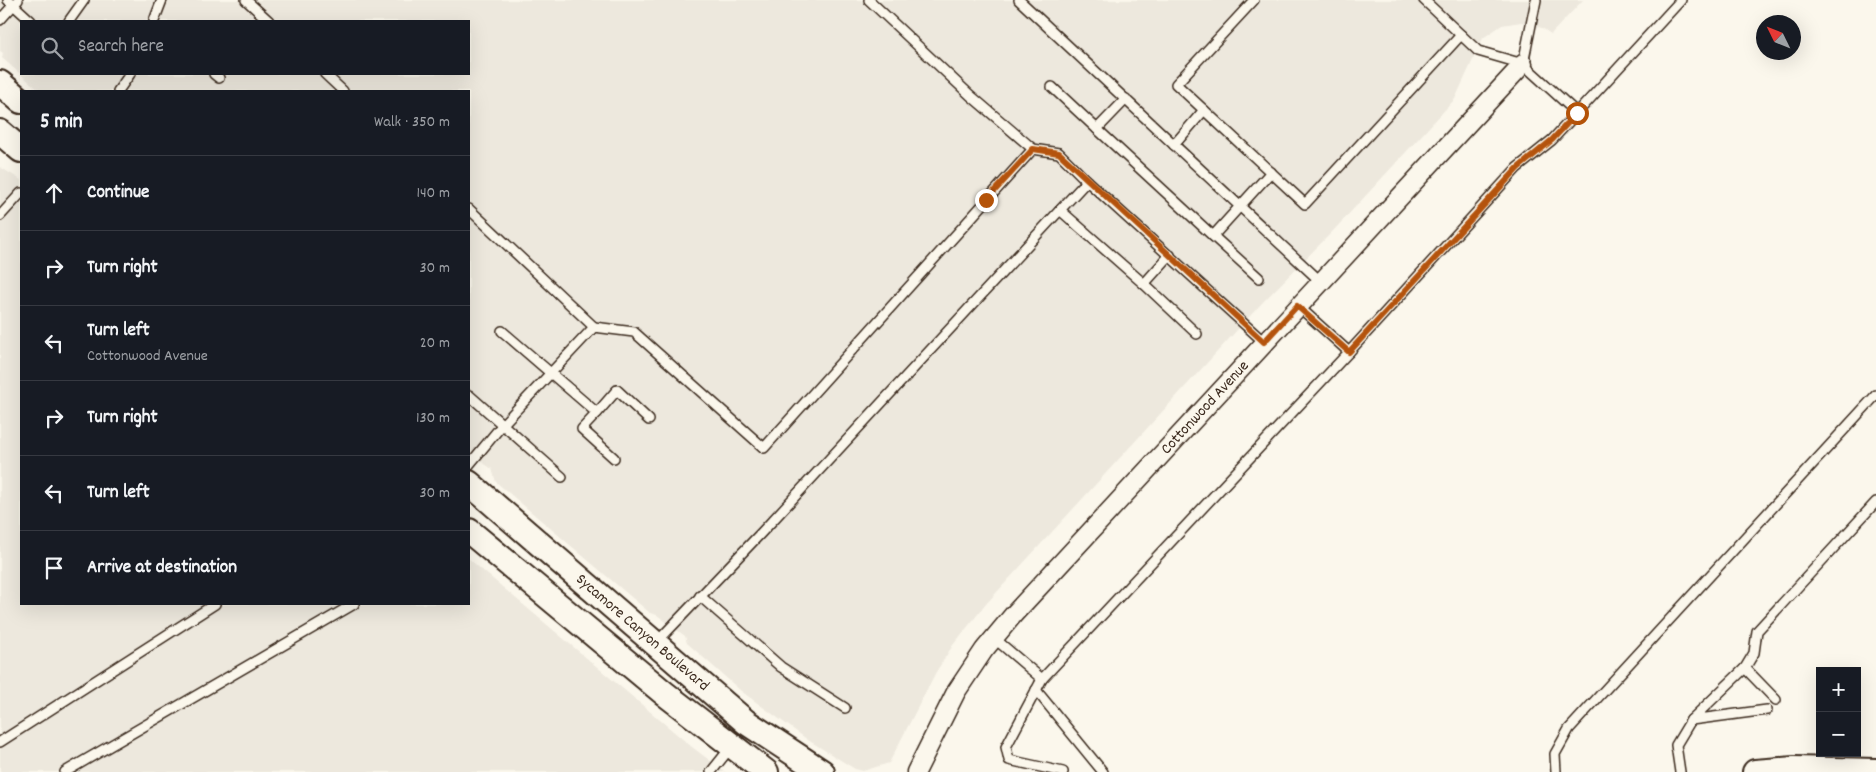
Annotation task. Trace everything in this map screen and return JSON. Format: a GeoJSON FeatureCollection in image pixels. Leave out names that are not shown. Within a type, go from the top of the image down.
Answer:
{"type":"FeatureCollection","features":[{"type":"Feature","properties":{"kind":"main road"},"geometry":{"type":"LineString","coordinates":[[0,83],[20,100]]}},
{"type":"Feature","properties":{"kind":"main road"},"geometry":{"type":"LineString","coordinates":[[0,132],[20,149]]}},
{"type":"Feature","properties":{"kind":"main road","name":"Sycamore Canyon Boulevard"},"geometry":{"type":"LineString","coordinates":[[470,484],[746,722],[822,772]]}},
{"type":"Feature","properties":{"kind":"main road","name":"Sycamore Canyon Boulevard"},"geometry":{"type":"LineString","coordinates":[[470,532],[664,693],[766,772]]}},
{"type":"Feature","properties":{"kind":"main road"},"geometry":{"type":"LineString","coordinates":[[1755,772],[1794,768],[1876,771]]}},
{"type":"Feature","properties":{"kind":"street","name":"Cottonwood Avenue"},"geometry":{"type":"LineString","coordinates":[[916,772],[956,692],[994,638],[1320,281],[1523,64]]}},
{"type":"Feature","properties":{"kind":"lane"},"geometry":{"type":"LineString","coordinates":[[70,20],[84,0]]}},
{"type":"Feature","properties":{"kind":"lane"},"geometry":{"type":"LineString","coordinates":[[154,20],[162,0]]}},
{"type":"Feature","properties":{"kind":"lane"},"geometry":{"type":"LineString","coordinates":[[246,0],[268,20]]}},
{"type":"Feature","properties":{"kind":"lane"},"geometry":{"type":"LineString","coordinates":[[869,0],[970,95],[1033,149],[1059,153],[1087,181],[1264,342]]}},
{"type":"Feature","properties":{"kind":"lane"},"geometry":{"type":"LineString","coordinates":[[1019,0],[1320,281]]}},
{"type":"Feature","properties":{"kind":"lane"},"geometry":{"type":"LineString","coordinates":[[1254,0],[1176,84],[1305,204],[1461,35]]}},
{"type":"Feature","properties":{"kind":"lane"},"geometry":{"type":"LineString","coordinates":[[1424,0],[1478,51],[1523,64],[1577,113]]}},
{"type":"Feature","properties":{"kind":"lane"},"geometry":{"type":"LineString","coordinates":[[1523,64],[1536,0]]}},
{"type":"Feature","properties":{"kind":"lane"},"geometry":{"type":"LineString","coordinates":[[1064,772],[1009,760],[1006,747],[1042,679],[1349,352],[1518,168],[1552,140],[1681,0]]}},
{"type":"Feature","properties":{"kind":"lane"},"geometry":{"type":"LineString","coordinates":[[0,20],[13,2],[30,20]]}},
{"type":"Feature","properties":{"kind":"lane"},"geometry":{"type":"LineString","coordinates":[[119,90],[129,75]]}},
{"type":"Feature","properties":{"kind":"lane"},"geometry":{"type":"LineString","coordinates":[[326,75],[342,90]]}},
{"type":"Feature","properties":{"kind":"lane"},"geometry":{"type":"LineString","coordinates":[[1052,87],[1259,278]]}},
{"type":"Feature","properties":{"kind":"lane"},"geometry":{"type":"LineString","coordinates":[[1098,129],[1126,99]]}},
{"type":"Feature","properties":{"kind":"lane"},"geometry":{"type":"LineString","coordinates":[[1174,144],[1204,110]]}},
{"type":"Feature","properties":{"kind":"lane"},"geometry":{"type":"LineString","coordinates":[[470,211],[594,328],[634,332],[764,448],[1033,149]]}},
{"type":"Feature","properties":{"kind":"lane"},"geometry":{"type":"LineString","coordinates":[[1214,236],[1271,172]]}},
{"type":"Feature","properties":{"kind":"lane"},"geometry":{"type":"LineString","coordinates":[[654,644],[1087,181]]}},
{"type":"Feature","properties":{"kind":"lane"},"geometry":{"type":"LineString","coordinates":[[0,216],[20,194]]}},
{"type":"Feature","properties":{"kind":"lane"},"geometry":{"type":"LineString","coordinates":[[1060,210],[1144,284],[1197,334]]}},
{"type":"Feature","properties":{"kind":"lane"},"geometry":{"type":"LineString","coordinates":[[1144,284],[1170,256]]}},
{"type":"Feature","properties":{"kind":"lane"},"geometry":{"type":"LineString","coordinates":[[1297,306],[1349,352]]}},
{"type":"Feature","properties":{"kind":"lane"},"geometry":{"type":"LineString","coordinates":[[470,464],[503,424],[594,328]]}},
{"type":"Feature","properties":{"kind":"lane"},"geometry":{"type":"LineString","coordinates":[[502,331],[597,414]]}},
{"type":"Feature","properties":{"kind":"lane"},"geometry":{"type":"LineString","coordinates":[[614,458],[582,429],[617,390],[649,420]]}},
{"type":"Feature","properties":{"kind":"lane"},"geometry":{"type":"LineString","coordinates":[[1556,772],[1555,754],[1569,729],[1876,395]]}},
{"type":"Feature","properties":{"kind":"lane"},"geometry":{"type":"LineString","coordinates":[[470,396],[562,478]]}},
{"type":"Feature","properties":{"kind":"lane"},"geometry":{"type":"LineString","coordinates":[[1680,772],[1676,745],[1691,720],[1745,668],[1754,653],[1757,631],[1876,502]]}},
{"type":"Feature","properties":{"kind":"lane"},"geometry":{"type":"LineString","coordinates":[[700,596],[781,667],[845,708]]}},
{"type":"Feature","properties":{"kind":"lane"},"geometry":{"type":"LineString","coordinates":[[0,742],[213,605]]}},
{"type":"Feature","properties":{"kind":"lane"},"geometry":{"type":"LineString","coordinates":[[65,772],[352,605]]}},
{"type":"Feature","properties":{"kind":"lane"},"geometry":{"type":"LineString","coordinates":[[994,638],[1042,679]]}},
{"type":"Feature","properties":{"kind":"lane"},"geometry":{"type":"LineString","coordinates":[[1745,668],[1776,700]]}},
{"type":"Feature","properties":{"kind":"lane"},"geometry":{"type":"LineString","coordinates":[[1036,690],[1103,772]]}},
{"type":"Feature","properties":{"kind":"lane"},"geometry":{"type":"LineString","coordinates":[[1691,720],[1767,710]]}},
{"type":"Feature","properties":{"kind":"lane"},"geometry":{"type":"LineString","coordinates":[[711,772],[732,746]]}},
{"type":"Feature","properties":{"kind":"shaded area"},"geometry":{"type":"Polygon","coordinates":[[[0,0],[1583,0],[1551,34],[1542,28],[1521,22],[1502,25],[1483,38],[1455,99],[1334,230],[1261,304],[986,604],[953,645],[936,672],[889,763],[863,771],[855,769],[808,740],[741,691],[687,643],[685,636],[657,615],[650,613],[496,482],[492,469],[470,454],[470,90],[39,90],[22,75],[470,75],[470,20],[20,20],[20,74],[2,58],[3,53],[0,51],[0,0]]]}},
{"type":"Feature","properties":{"kind":"shaded area"},"geometry":{"type":"Polygon","coordinates":[[[0,167],[20,179],[20,605],[470,605],[470,560],[692,747],[725,772],[0,772],[0,167]]]}},
{"type":"Feature","properties":{"kind":"route"},"geometry":{"type":"LineString","coordinates":[[986,200],[1033,149],[1059,153],[1087,181],[1264,342],[1297,306],[1349,352],[1518,168],[1552,140],[1577,113]]}}]}
